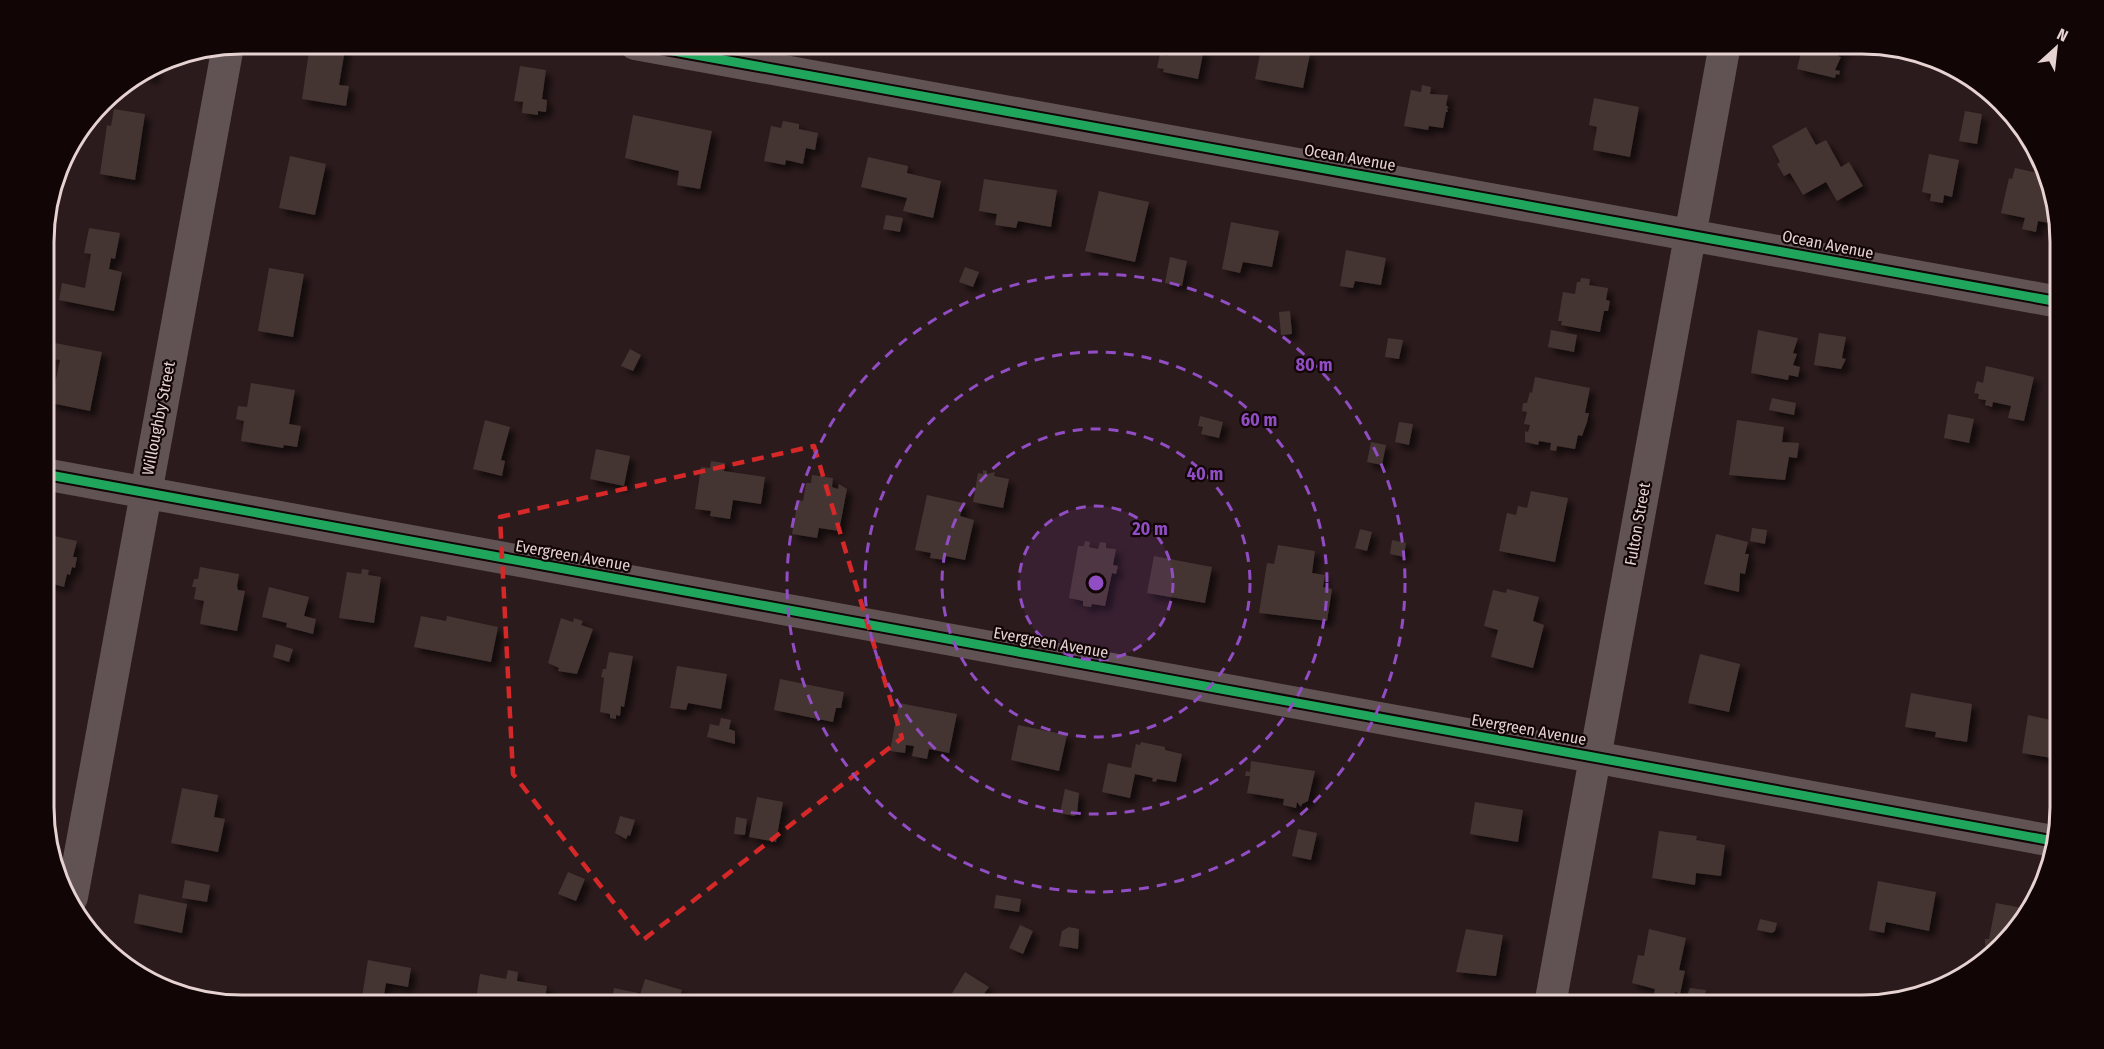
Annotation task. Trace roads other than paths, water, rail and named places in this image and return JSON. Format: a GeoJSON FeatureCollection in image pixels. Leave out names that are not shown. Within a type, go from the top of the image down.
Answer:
{"type":"FeatureCollection","features":[{"type":"Feature","properties":{"kind":"street","name":"Ocean Avenue"},"geometry":{"type":"LineString","coordinates":[[691,54],[1690,233],[2050,300]]}},
{"type":"Feature","properties":{"kind":"street","name":"Fulton Street"},"geometry":{"type":"LineString","coordinates":[[1552,995],[1723,54]]}},
{"type":"Feature","properties":{"kind":"street","name":"Willoughby Street"},"geometry":{"type":"LineString","coordinates":[[73,890],[226,55]]}},
{"type":"Feature","properties":{"kind":"street","name":"Evergreen Avenue"},"geometry":{"type":"LineString","coordinates":[[54,476],[2047,840]]}}]}
